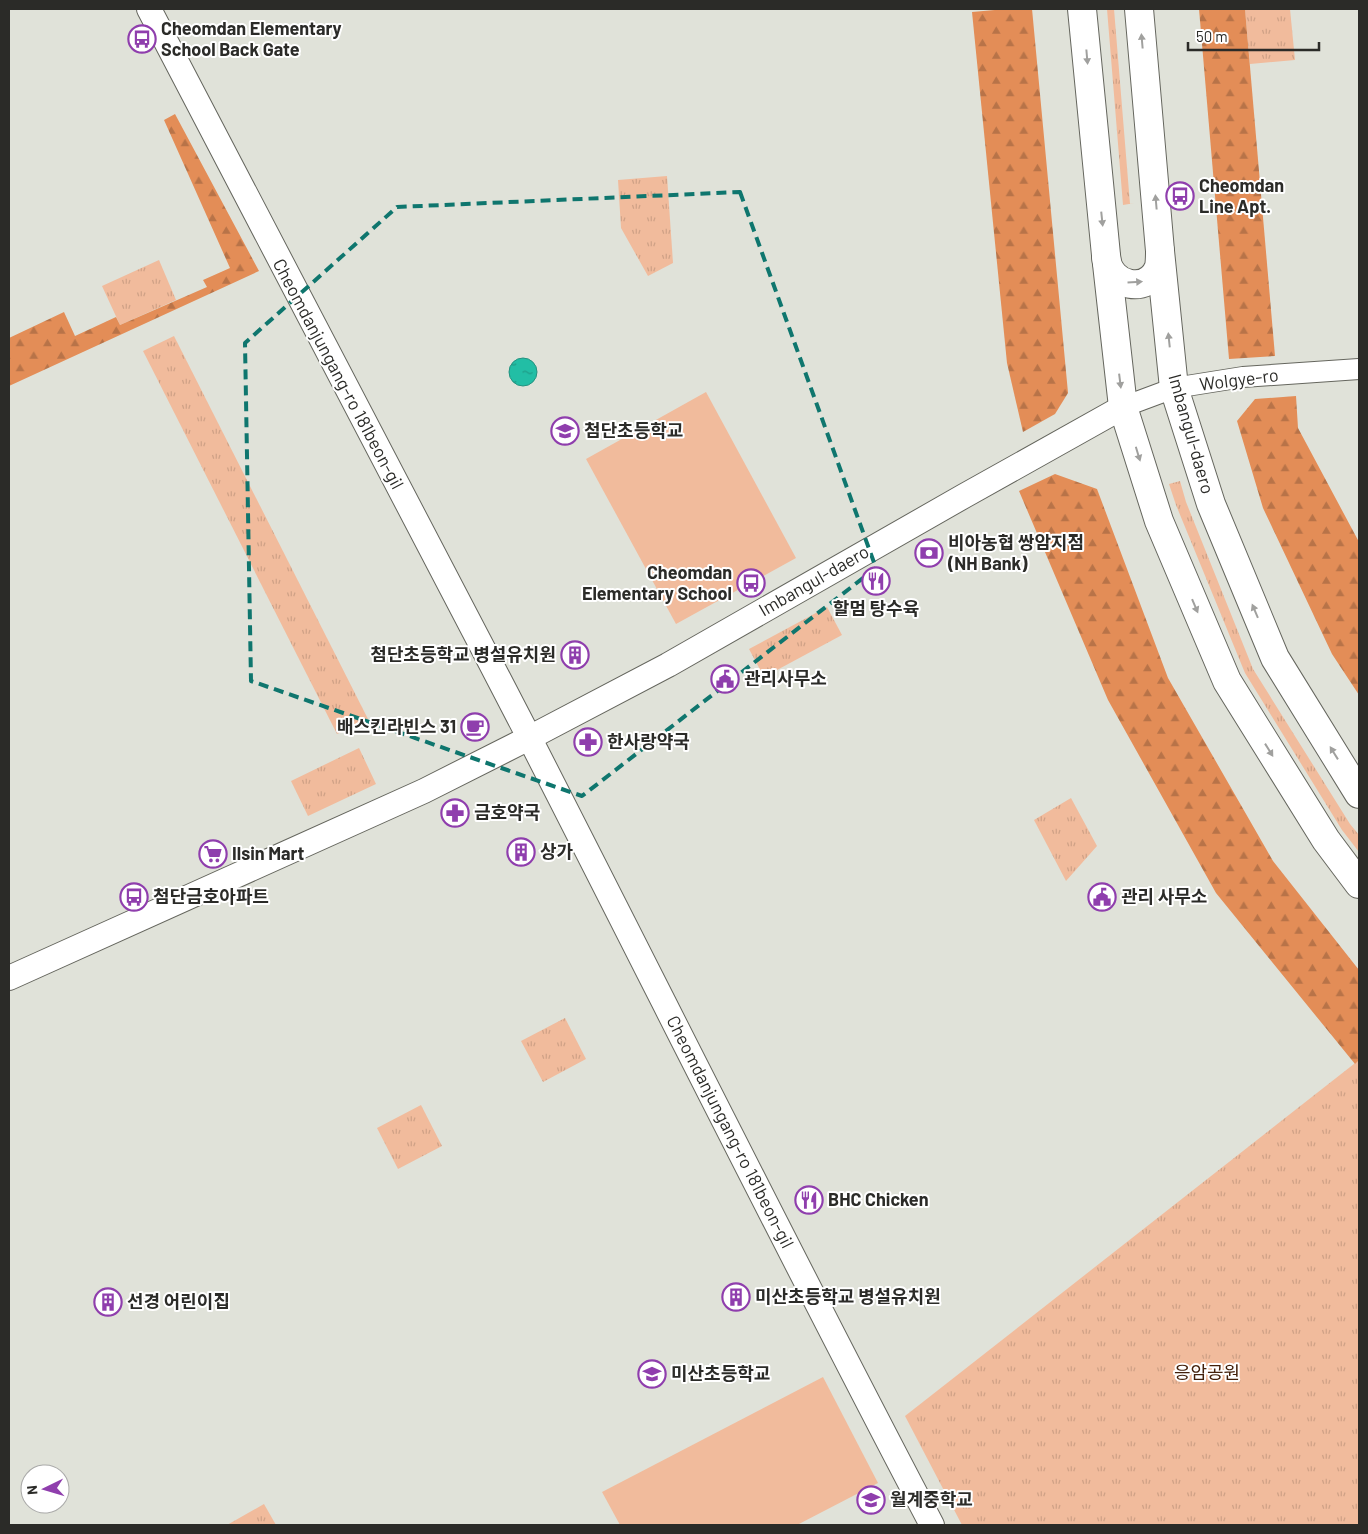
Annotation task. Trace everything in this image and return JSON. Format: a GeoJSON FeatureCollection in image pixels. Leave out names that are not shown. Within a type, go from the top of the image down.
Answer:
{"type":"FeatureCollection","features":[{"type":"Feature","properties":{"kind":"main road"},"geometry":{"type":"LineString","coordinates":[[1082,9],[1107,264],[1116,278],[1124,283],[1142,283],[1156,273],[1160,265],[1160,251]]}},
{"type":"Feature","properties":{"kind":"main road","name":"Imbangul-daero"},"geometry":{"type":"LineString","coordinates":[[1139,9],[1174,388],[1211,504],[1275,658],[1359,794]]}},
{"type":"Feature","properties":{"kind":"main road"},"geometry":{"type":"LineString","coordinates":[[1106,255],[1123,408],[1159,522],[1227,681],[1326,840],[1359,884]]}},
{"type":"Feature","properties":{"kind":"street","name":"Cheomdanjungang-ro 181beon-gil"},"geometry":{"type":"LineString","coordinates":[[149,9],[529,738],[772,1216],[932,1525]]}},
{"type":"Feature","properties":{"kind":"street","name":"Wolgye-ro"},"geometry":{"type":"LineString","coordinates":[[1123,408],[1174,388],[1243,377],[1359,369]]}},
{"type":"Feature","properties":{"kind":"street","name":"Imbangul-daero"},"geometry":{"type":"LineString","coordinates":[[529,738],[668,665],[964,496],[1123,408]]}},
{"type":"Feature","properties":{"kind":"street"},"geometry":{"type":"LineString","coordinates":[[9,978],[424,791],[529,738]]}},
{"type":"Feature","properties":{"kind":"highlighted area"},"geometry":{"type":"Polygon","coordinates":[[[740,192],[876,568],[582,796],[251,681],[245,343],[397,207],[740,192]]]}},
{"type":"Feature","properties":{"kind":"green space"},"geometry":{"type":"Polygon","coordinates":[[[1032,9],[1068,393],[1055,414],[1023,432],[1007,363],[972,12],[1032,9]]]}},
{"type":"Feature","properties":{"kind":"green space"},"geometry":{"type":"Polygon","coordinates":[[[1107,9],[1114,9],[1130,204],[1123,205],[1107,9]]]}},
{"type":"Feature","properties":{"kind":"green space"},"geometry":{"type":"Polygon","coordinates":[[[1199,9],[1245,9],[1275,356],[1229,359],[1199,9]]]}},
{"type":"Feature","properties":{"kind":"green space"},"geometry":{"type":"Polygon","coordinates":[[[1245,9],[1290,9],[1295,60],[1250,64],[1245,9]]]}},
{"type":"Feature","properties":{"kind":"green space"},"geometry":{"type":"Polygon","coordinates":[[[175,114],[259,271],[9,386],[9,338],[64,312],[75,336],[116,317],[120,325],[207,287],[203,280],[230,268],[164,120],[175,114]]]}},
{"type":"Feature","properties":{"kind":"green space"},"geometry":{"type":"Polygon","coordinates":[[[667,176],[673,263],[648,276],[621,228],[618,180],[667,176]]]}},
{"type":"Feature","properties":{"kind":"green space"},"geometry":{"type":"Polygon","coordinates":[[[159,260],[176,300],[120,325],[102,286],[159,260]]]}},
{"type":"Feature","properties":{"kind":"green space"},"geometry":{"type":"Polygon","coordinates":[[[174,336],[368,719],[337,734],[143,351],[174,336]]]}},
{"type":"Feature","properties":{"kind":"green space"},"geometry":{"type":"Polygon","coordinates":[[[706,392],[796,558],[676,624],[586,459],[706,392]]]}},
{"type":"Feature","properties":{"kind":"green space"},"geometry":{"type":"Polygon","coordinates":[[[1296,396],[1298,428],[1359,542],[1359,695],[1332,654],[1263,508],[1237,421],[1255,399],[1296,396]]]}},
{"type":"Feature","properties":{"kind":"green space"},"geometry":{"type":"Polygon","coordinates":[[[1055,474],[1097,489],[1168,678],[1273,861],[1359,970],[1359,1060],[1355,1064],[1216,893],[1108,700],[1019,491],[1055,474]]]}},
{"type":"Feature","properties":{"kind":"green space"},"geometry":{"type":"Polygon","coordinates":[[[1180,481],[1186,502],[1253,669],[1350,824],[1359,835],[1359,852],[1342,830],[1245,673],[1176,505],[1169,484],[1180,481]]]}},
{"type":"Feature","properties":{"kind":"green space"},"geometry":{"type":"Polygon","coordinates":[[[827,607],[842,635],[764,677],[749,649],[827,607]]]}},
{"type":"Feature","properties":{"kind":"green space"},"geometry":{"type":"Polygon","coordinates":[[[359,748],[376,784],[308,816],[291,781],[359,748]]]}},
{"type":"Feature","properties":{"kind":"green space"},"geometry":{"type":"Polygon","coordinates":[[[1071,798],[1097,846],[1066,881],[1034,820],[1071,798]]]}},
{"type":"Feature","properties":{"kind":"green space"},"geometry":{"type":"Polygon","coordinates":[[[565,1018],[586,1059],[543,1082],[521,1041],[565,1018]]]}},
{"type":"Feature","properties":{"kind":"green space","name":"응암공원"},"geometry":{"type":"Polygon","coordinates":[[[1359,1060],[1359,1525],[962,1525],[905,1416],[1359,1060]]]}},
{"type":"Feature","properties":{"kind":"green space"},"geometry":{"type":"Polygon","coordinates":[[[421,1105],[442,1146],[398,1169],[377,1128],[421,1105]]]}},
{"type":"Feature","properties":{"kind":"green space"},"geometry":{"type":"Polygon","coordinates":[[[823,1377],[878,1483],[797,1525],[620,1525],[602,1492],[823,1377]]]}},
{"type":"Feature","properties":{"kind":"green space"},"geometry":{"type":"Polygon","coordinates":[[[264,1504],[276,1525],[227,1525],[264,1504]]]}},
{"type":"Feature","properties":{"kind":"water"},"geometry":{"type":"Polygon","coordinates":[[[523,358],[533,362],[537,372],[533,382],[523,386],[513,382],[509,372],[513,362],[523,358]]]}},
{"type":"Feature","properties":{"kind":"place","name":"Cheomdan Elementary School Back Gate"},"geometry":{"type":"Point","coordinates":[142,39]}},
{"type":"Feature","properties":{"kind":"place","name":"Cheomdan Line Apt."},"geometry":{"type":"Point","coordinates":[1180,196]}},
{"type":"Feature","properties":{"kind":"place","name":"첨단초등학교"},"geometry":{"type":"Point","coordinates":[565,431]}},
{"type":"Feature","properties":{"kind":"place","name":"비아농협 쌍암지점 (NH Bank)"},"geometry":{"type":"Point","coordinates":[929,553]}},
{"type":"Feature","properties":{"kind":"place","name":"할멈 탕수육"},"geometry":{"type":"Point","coordinates":[876,581]}},
{"type":"Feature","properties":{"kind":"place","name":"Cheomdan Elementary School"},"geometry":{"type":"Point","coordinates":[751,583]}},
{"type":"Feature","properties":{"kind":"place","name":"첨단초등학교 병설유치원"},"geometry":{"type":"Point","coordinates":[575,655]}},
{"type":"Feature","properties":{"kind":"place","name":"관리사무소"},"geometry":{"type":"Point","coordinates":[725,679]}},
{"type":"Feature","properties":{"kind":"place","name":"배스킨라빈스 31"},"geometry":{"type":"Point","coordinates":[475,727]}},
{"type":"Feature","properties":{"kind":"place","name":"한사랑약국"},"geometry":{"type":"Point","coordinates":[588,742]}},
{"type":"Feature","properties":{"kind":"place","name":"금호약국"},"geometry":{"type":"Point","coordinates":[455,813]}},
{"type":"Feature","properties":{"kind":"place","name":"상가"},"geometry":{"type":"Point","coordinates":[521,852]}},
{"type":"Feature","properties":{"kind":"place","name":"Ilsin Mart"},"geometry":{"type":"Point","coordinates":[213,854]}},
{"type":"Feature","properties":{"kind":"place","name":"첨단금호아파트"},"geometry":{"type":"Point","coordinates":[134,897]}},
{"type":"Feature","properties":{"kind":"place","name":"관리 사무소"},"geometry":{"type":"Point","coordinates":[1102,897]}},
{"type":"Feature","properties":{"kind":"place","name":"BHC Chicken"},"geometry":{"type":"Point","coordinates":[809,1200]}},
{"type":"Feature","properties":{"kind":"place","name":"미산초등학교 병설유치원"},"geometry":{"type":"Point","coordinates":[736,1297]}},
{"type":"Feature","properties":{"kind":"place","name":"선경 어린이집"},"geometry":{"type":"Point","coordinates":[108,1302]}},
{"type":"Feature","properties":{"kind":"place","name":"미산초등학교"},"geometry":{"type":"Point","coordinates":[652,1374]}},
{"type":"Feature","properties":{"kind":"place","name":"월계중학교"},"geometry":{"type":"Point","coordinates":[871,1500]}}]}
